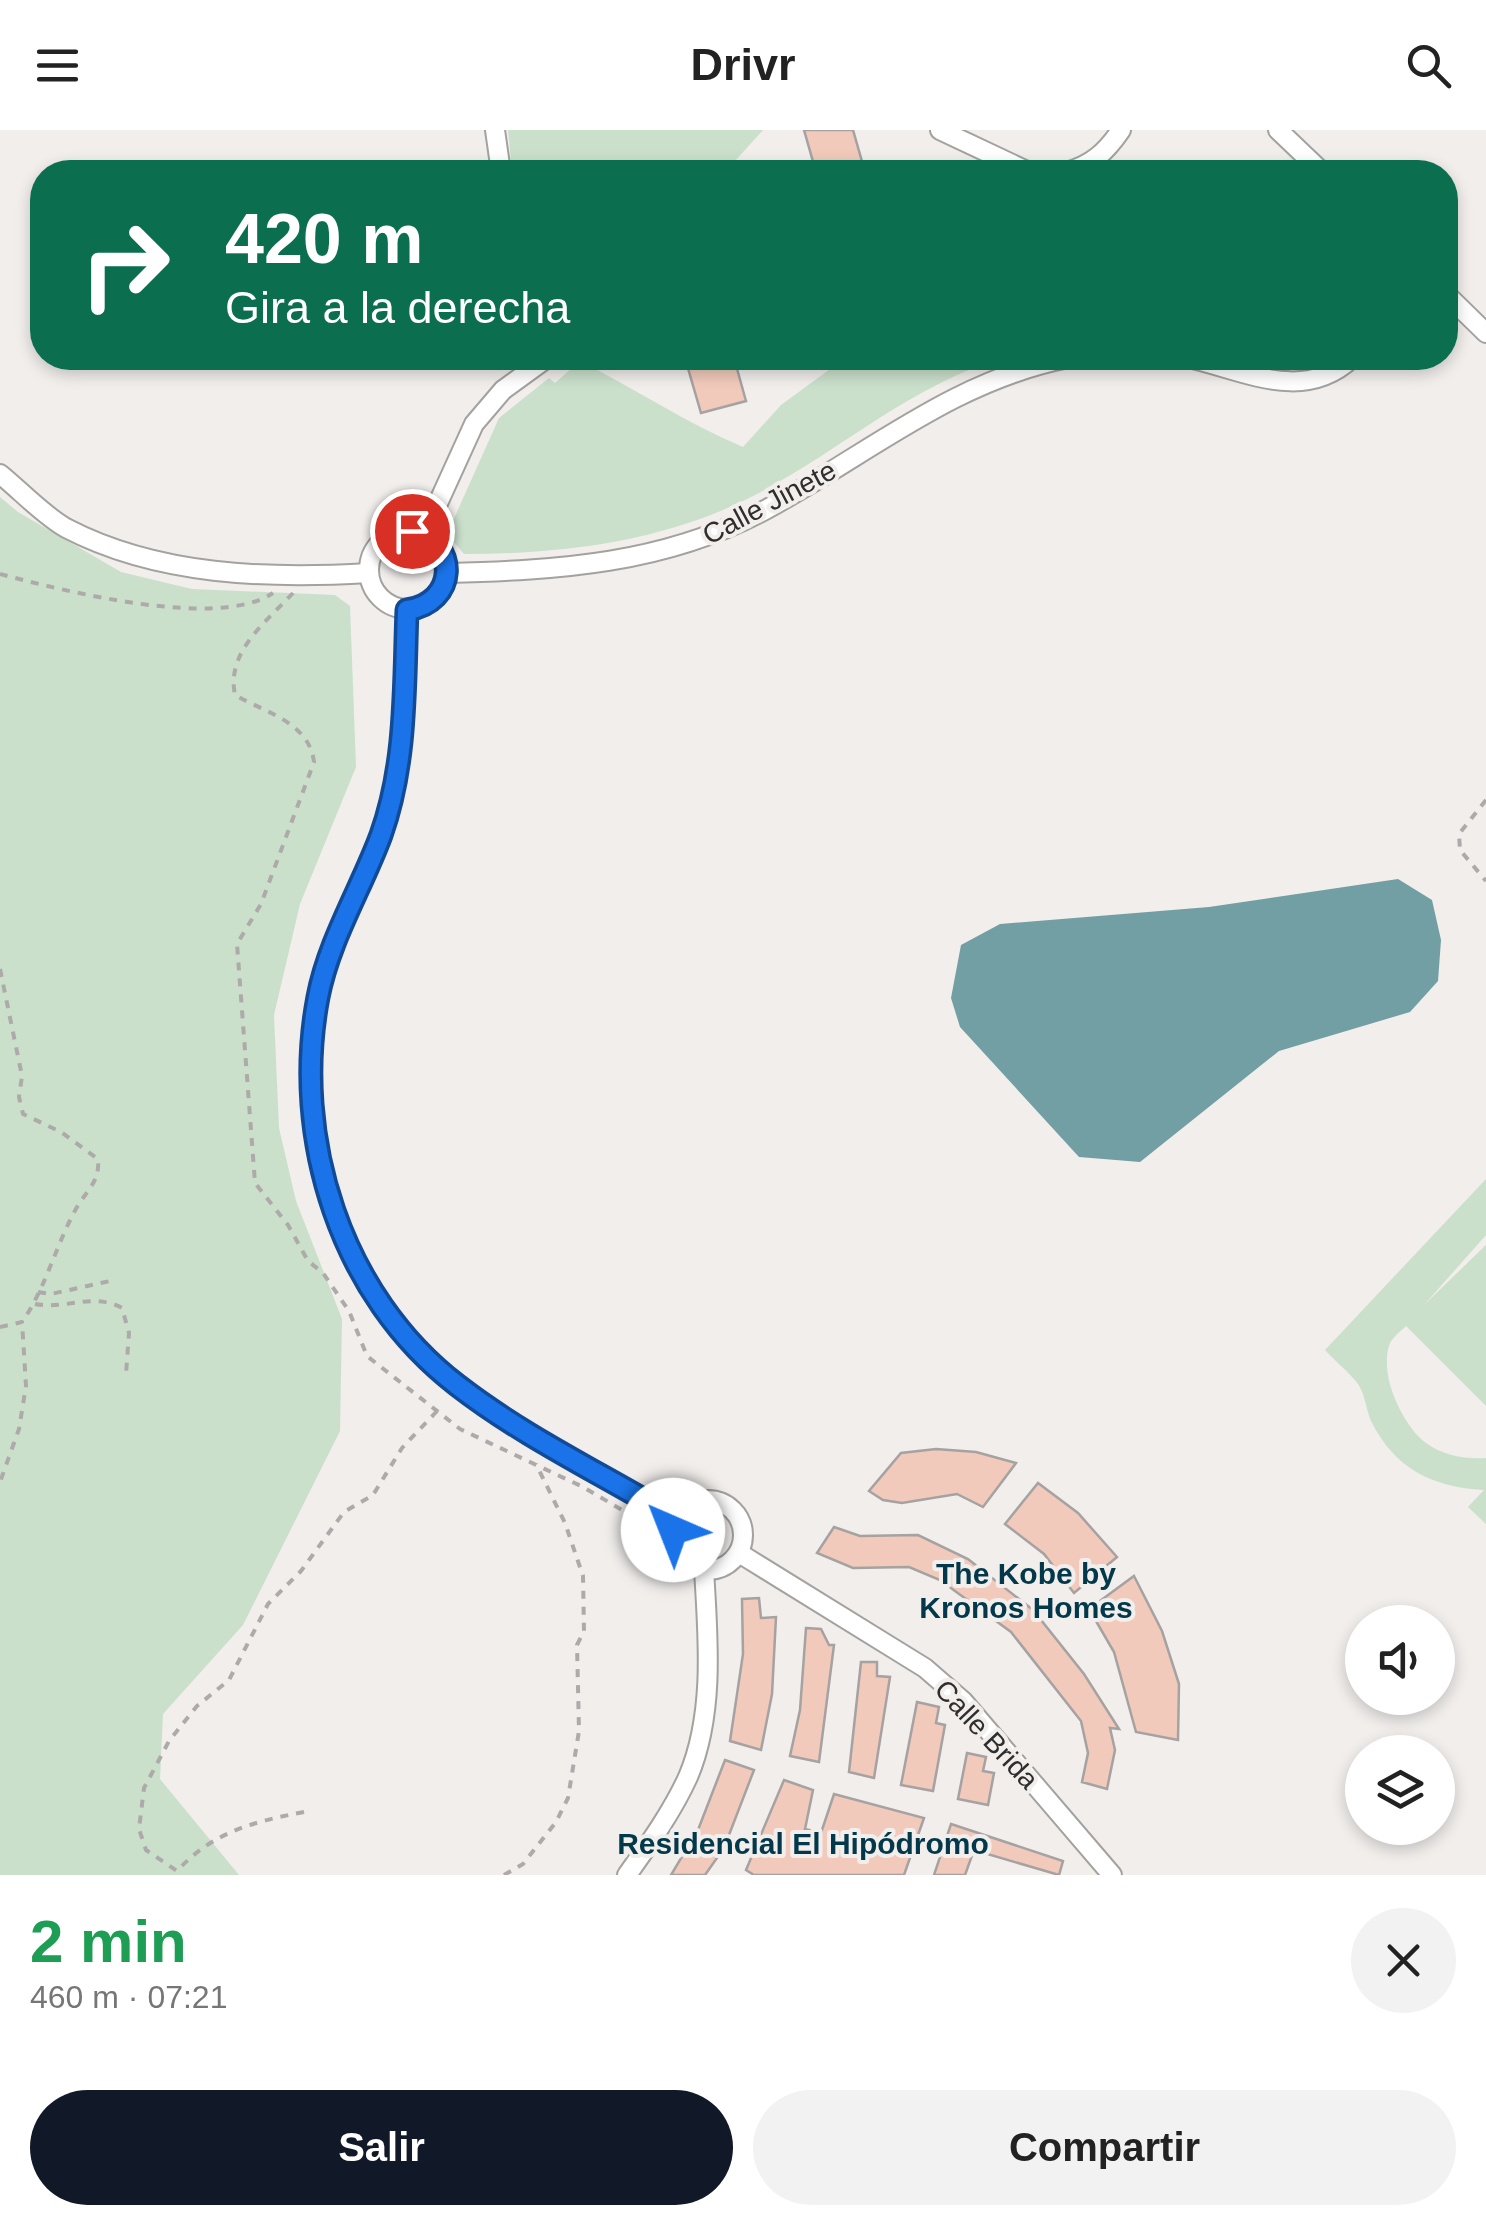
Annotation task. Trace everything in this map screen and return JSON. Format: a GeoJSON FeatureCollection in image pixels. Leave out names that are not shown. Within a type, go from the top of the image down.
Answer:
{"type":"FeatureCollection","features":[{"type":"Feature","properties":{"kind":"street"},"geometry":{"type":"LineString","coordinates":[[495,130],[499,160]]}},
{"type":"Feature","properties":{"kind":"street"},"geometry":{"type":"LineString","coordinates":[[940,130],[1004,160]]}},
{"type":"Feature","properties":{"kind":"street"},"geometry":{"type":"LineString","coordinates":[[1094,160],[1106,151],[1121,130]]}},
{"type":"Feature","properties":{"kind":"street"},"geometry":{"type":"LineString","coordinates":[[1278,130],[1309,160]]}},
{"type":"Feature","properties":{"kind":"street"},"geometry":{"type":"LineString","coordinates":[[1458,306],[1486,333]]}},
{"type":"Feature","properties":{"kind":"street"},"geometry":{"type":"LineString","coordinates":[[424,534],[474,424],[503,390],[530,370]]}},
{"type":"Feature","properties":{"kind":"street","name":"Calle Jinete"},"geometry":{"type":"LineString","coordinates":[[448,574],[618,563],[691,543],[764,511],[982,382],[1026,370]]}},
{"type":"Feature","properties":{"kind":"street"},"geometry":{"type":"LineString","coordinates":[[1233,370],[1286,384],[1324,377],[1334,370]]}},
{"type":"Feature","properties":{"kind":"street"},"geometry":{"type":"LineString","coordinates":[[0,474],[65,527],[157,563],[300,576],[369,573]]}},
{"type":"Feature","properties":{"kind":"street"},"geometry":{"type":"LineString","coordinates":[[398,532],[424,534],[442,550],[448,574],[439,595],[430,603],[407,610],[377,594],[369,573],[371,559],[386,538],[398,532]]}},
{"type":"Feature","properties":{"kind":"street"},"geometry":{"type":"LineString","coordinates":[[407,610],[404,717],[396,782],[381,834],[332,947],[318,996],[310,1072],[312,1123],[322,1173],[339,1226],[361,1272],[424,1357],[501,1415],[675,1524]]}},
{"type":"Feature","properties":{"kind":"street"},"geometry":{"type":"LineString","coordinates":[[703,1500],[724,1504],[734,1511],[743,1531],[739,1552],[724,1567],[704,1570],[677,1552],[675,1524],[703,1500]]}},
{"type":"Feature","properties":{"kind":"street","name":"Calle Brida"},"geometry":{"type":"LineString","coordinates":[[739,1552],[925,1668],[963,1701],[1112,1875]]}},
{"type":"Feature","properties":{"kind":"street"},"geometry":{"type":"LineString","coordinates":[[627,1875],[689,1774],[700,1734],[707,1686],[704,1570]]}},
{"type":"Feature","properties":{"kind":"path"},"geometry":{"type":"LineString","coordinates":[[0,574],[184,610],[256,605],[300,576]]}},
{"type":"Feature","properties":{"kind":"path"},"geometry":{"type":"LineString","coordinates":[[300,576],[244,646],[230,673],[235,695],[298,728],[310,744],[314,762],[261,904],[237,944],[254,1183],[288,1224],[308,1262],[323,1273],[349,1311],[368,1356],[460,1429],[622,1510],[660,1542],[675,1524]]}},
{"type":"Feature","properties":{"kind":"path"},"geometry":{"type":"LineString","coordinates":[[1486,800],[1458,834],[1460,850],[1486,881]]}},
{"type":"Feature","properties":{"kind":"path"},"geometry":{"type":"LineString","coordinates":[[0,969],[5,977],[6,1010],[22,1076],[19,1097],[24,1114],[61,1132],[98,1159],[100,1177],[62,1234],[34,1304],[22,1322],[26,1386],[20,1429],[0,1482]]}},
{"type":"Feature","properties":{"kind":"path"},"geometry":{"type":"LineString","coordinates":[[38,1292],[51,1294],[110,1281]]}},
{"type":"Feature","properties":{"kind":"path"},"geometry":{"type":"LineString","coordinates":[[34,1304],[50,1306],[104,1299],[122,1308],[129,1333],[126,1374]]}},
{"type":"Feature","properties":{"kind":"path"},"geometry":{"type":"LineString","coordinates":[[0,1327],[22,1322]]}},
{"type":"Feature","properties":{"kind":"path"},"geometry":{"type":"LineString","coordinates":[[304,1812],[244,1824],[199,1848],[177,1872],[146,1850],[139,1829],[144,1788],[170,1741],[196,1706],[230,1680],[268,1604],[301,1571],[344,1512],[373,1495],[402,1448],[437,1411]]}},
{"type":"Feature","properties":{"kind":"path"},"geometry":{"type":"LineString","coordinates":[[504,1875],[523,1864],[556,1822],[568,1798],[579,1731],[577,1645],[584,1631],[582,1576],[564,1523],[536,1464]]}},
{"type":"Feature","properties":{"kind":"green space"},"geometry":{"type":"Polygon","coordinates":[[[508,130],[763,130],[736,160],[511,160],[508,130]]]}},
{"type":"Feature","properties":{"kind":"green space"},"geometry":{"type":"Polygon","coordinates":[[[570,370],[596,370],[743,447],[781,405],[829,370],[969,370],[909,400],[759,493],[689,523],[616,542],[540,551],[464,554],[454,542],[452,523],[499,418],[549,378],[555,383],[570,370]]]}},
{"type":"Feature","properties":{"kind":"green space"},"geometry":{"type":"Polygon","coordinates":[[[0,497],[18,512],[121,572],[192,589],[335,595],[350,606],[356,767],[300,904],[274,1015],[279,1128],[296,1201],[342,1319],[340,1431],[243,1625],[163,1714],[160,1779],[239,1875],[0,1875],[0,497]]]}},
{"type":"Feature","properties":{"kind":"green space"},"geometry":{"type":"Polygon","coordinates":[[[1486,1179],[1486,1235],[1424,1305],[1486,1245],[1486,1406],[1406,1326],[1391,1341],[1387,1369],[1394,1398],[1417,1435],[1447,1454],[1486,1458],[1486,1524],[1468,1507],[1484,1490],[1432,1480],[1391,1452],[1371,1421],[1358,1384],[1325,1350],[1486,1179]]]}},
{"type":"Feature","properties":{"kind":"water"},"geometry":{"type":"Polygon","coordinates":[[[1398,879],[1432,900],[1441,940],[1438,981],[1410,1012],[1279,1051],[1140,1162],[1079,1157],[960,1027],[951,998],[961,945],[1000,924],[1209,907],[1398,879]]]}},
{"type":"Feature","properties":{"kind":"building"},"geometry":{"type":"Polygon","coordinates":[[[804,130],[853,130],[862,160],[813,160],[804,130]]]}},
{"type":"Feature","properties":{"kind":"building"},"geometry":{"type":"Polygon","coordinates":[[[688,370],[737,370],[746,401],[701,413],[688,370]]]}},
{"type":"Feature","properties":{"kind":"building"},"geometry":{"type":"Polygon","coordinates":[[[936,1449],[976,1452],[1016,1463],[983,1507],[957,1494],[902,1503],[883,1500],[869,1491],[901,1453],[936,1449]]]}},
{"type":"Feature","properties":{"kind":"building"},"geometry":{"type":"Polygon","coordinates":[[[1038,1483],[1078,1513],[1117,1557],[1074,1593],[1044,1554],[1005,1524],[1038,1483]]]}},
{"type":"Feature","properties":{"kind":"building"},"geometry":{"type":"Polygon","coordinates":[[[834,1527],[860,1536],[918,1535],[968,1559],[1033,1610],[1084,1674],[1119,1729],[1110,1728],[1115,1750],[1107,1789],[1082,1782],[1088,1753],[1081,1721],[1011,1632],[940,1580],[909,1567],[853,1568],[817,1553],[834,1527]]]}},
{"type":"Feature","properties":{"kind":"building"},"geometry":{"type":"Polygon","coordinates":[[[1134,1576],[1162,1631],[1179,1684],[1178,1740],[1136,1732],[1114,1652],[1089,1609],[1134,1576]]]}},
{"type":"Feature","properties":{"kind":"building"},"geometry":{"type":"Polygon","coordinates":[[[759,1598],[761,1618],[776,1617],[772,1694],[761,1750],[730,1741],[743,1654],[742,1599],[759,1598]]]}},
{"type":"Feature","properties":{"kind":"building"},"geometry":{"type":"Polygon","coordinates":[[[806,1628],[821,1629],[829,1645],[834,1645],[819,1762],[790,1756],[800,1710],[806,1628]]]}},
{"type":"Feature","properties":{"kind":"building"},"geometry":{"type":"Polygon","coordinates":[[[861,1662],[877,1662],[877,1676],[890,1677],[874,1778],[849,1772],[861,1662]]]}},
{"type":"Feature","properties":{"kind":"building"},"geometry":{"type":"Polygon","coordinates":[[[917,1702],[939,1707],[936,1723],[945,1725],[933,1791],[901,1785],[917,1702]]]}},
{"type":"Feature","properties":{"kind":"building"},"geometry":{"type":"Polygon","coordinates":[[[967,1753],[986,1757],[983,1771],[994,1773],[988,1805],[958,1799],[967,1753]]]}},
{"type":"Feature","properties":{"kind":"building"},"geometry":{"type":"Polygon","coordinates":[[[725,1760],[754,1770],[724,1848],[705,1875],[671,1875],[698,1830],[725,1760]]]}},
{"type":"Feature","properties":{"kind":"building"},"geometry":{"type":"Polygon","coordinates":[[[784,1780],[813,1790],[805,1829],[821,1833],[834,1794],[924,1818],[904,1875],[754,1875],[746,1870],[784,1780]]]}},
{"type":"Feature","properties":{"kind":"building"},"geometry":{"type":"Polygon","coordinates":[[[951,1824],[1063,1861],[1059,1875],[974,1850],[965,1875],[934,1875],[951,1824]]]}},
{"type":"Feature","properties":{"kind":"district","name":"The Kobe by Kronos Homes"},"geometry":{"type":"Point","coordinates":[1026,1591]}},
{"type":"Feature","properties":{"kind":"district","name":"Residencial El Hipódromo"},"geometry":{"type":"Point","coordinates":[803,1844]}},
{"type":"Feature","properties":{"kind":"route"},"geometry":{"type":"LineString","coordinates":[[412,531],[424,534],[442,550],[448,574],[439,595],[430,603],[407,610],[404,717],[396,782],[381,834],[332,947],[318,996],[310,1072],[312,1123],[322,1173],[339,1226],[361,1272],[424,1357],[501,1415],[677,1519],[673,1530]]}}]}
